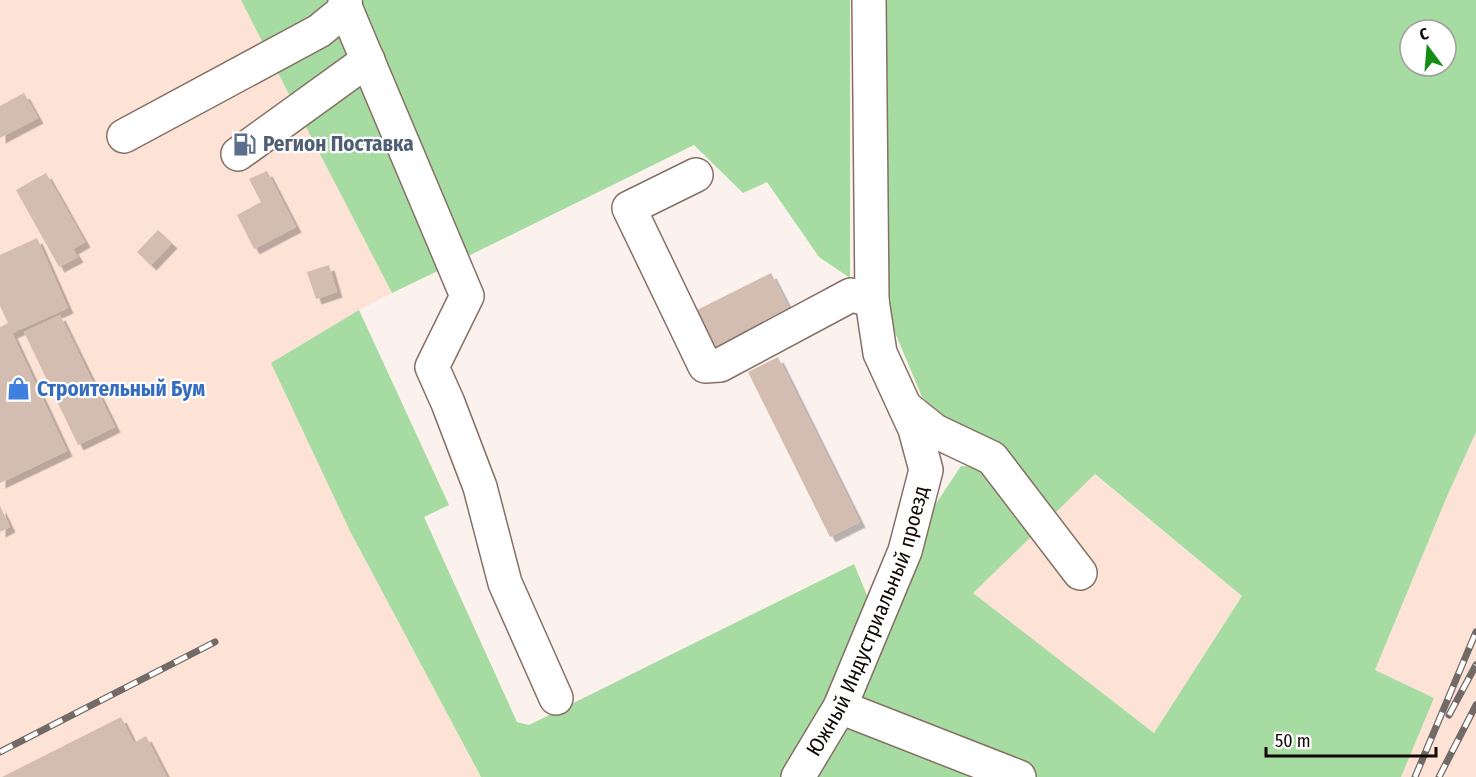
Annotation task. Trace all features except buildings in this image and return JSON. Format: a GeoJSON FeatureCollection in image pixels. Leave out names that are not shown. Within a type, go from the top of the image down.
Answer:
{"type":"FeatureCollection","features":[{"type":"Feature","properties":{"kind":"lane","name":"Южный Индустриальный проезд"},"geometry":{"type":"LineString","coordinates":[[798,777],[840,707],[905,551],[926,470],[915,429],[880,353],[872,300],[869,0]]}},
{"type":"Feature","properties":{"kind":"lane"},"geometry":{"type":"LineString","coordinates":[[124,136],[319,32],[346,4],[467,296],[432,367],[480,487],[505,583],[556,698]]}},
{"type":"Feature","properties":{"kind":"lane"},"geometry":{"type":"LineString","coordinates":[[237,154],[368,60]]}},
{"type":"Feature","properties":{"kind":"lane"},"geometry":{"type":"LineString","coordinates":[[696,175],[629,208],[705,366],[720,365],[851,296],[872,300]]}},
{"type":"Feature","properties":{"kind":"lane"},"geometry":{"type":"LineString","coordinates":[[905,407],[934,431],[992,458],[1080,573]]}},
{"type":"Feature","properties":{"kind":"lane"},"geometry":{"type":"LineString","coordinates":[[840,707],[1019,777]]}},
{"type":"Feature","properties":{"kind":"shaded area"},"geometry":{"type":"Polygon","coordinates":[[[0,0],[241,0],[392,293],[359,310],[351,533],[481,777],[0,777],[0,0]]]}},
{"type":"Feature","properties":{"kind":"shaded area"},"geometry":{"type":"Polygon","coordinates":[[[1476,432],[1476,777],[1401,777],[1434,698],[1375,670],[1476,432]]]}},
{"type":"Feature","properties":{"kind":"shaded area"},"geometry":{"type":"Polygon","coordinates":[[[1094,474],[1242,596],[1154,733],[972,593],[1094,474]]]}},
{"type":"Feature","properties":{"kind":"green space"},"geometry":{"type":"Polygon","coordinates":[[[241,0],[335,0],[267,51],[241,0]]]}},
{"type":"Feature","properties":{"kind":"green space"},"geometry":{"type":"Polygon","coordinates":[[[355,0],[850,0],[850,278],[819,257],[767,182],[743,193],[694,145],[460,260],[355,0]]]}},
{"type":"Feature","properties":{"kind":"green space"},"geometry":{"type":"Polygon","coordinates":[[[881,0],[1476,0],[1476,432],[1375,670],[1434,698],[1401,777],[814,777],[929,514],[961,466],[980,467],[1035,533],[973,593],[1154,733],[1242,596],[1095,474],[1052,516],[922,397],[891,323],[883,244],[881,0]]]}},
{"type":"Feature","properties":{"kind":"green space"},"geometry":{"type":"Polygon","coordinates":[[[336,36],[349,41],[446,267],[392,293],[276,69],[336,36]]]}},
{"type":"Feature","properties":{"kind":"green space"},"geometry":{"type":"Polygon","coordinates":[[[359,310],[449,505],[424,517],[517,722],[529,725],[854,564],[869,600],[830,700],[785,777],[481,777],[351,533],[271,363],[359,310]]]}},
{"type":"Feature","properties":{"kind":"railway"},"geometry":{"type":"LineString","coordinates":[[1415,777],[1476,632]]}},
{"type":"Feature","properties":{"kind":"railway"},"geometry":{"type":"LineString","coordinates":[[0,752],[215,642]]}},
{"type":"Feature","properties":{"kind":"railway"},"geometry":{"type":"LineString","coordinates":[[1449,715],[1476,665]]}},
{"type":"Feature","properties":{"kind":"railway"},"geometry":{"type":"LineString","coordinates":[[1439,777],[1476,705]]}},
{"type":"Feature","properties":{"kind":"place","name":"Регион Поставка"},"geometry":{"type":"Point","coordinates":[245,144]}},
{"type":"Feature","properties":{"kind":"place","name":"Строительный Бум"},"geometry":{"type":"Point","coordinates":[19,389]}}]}
